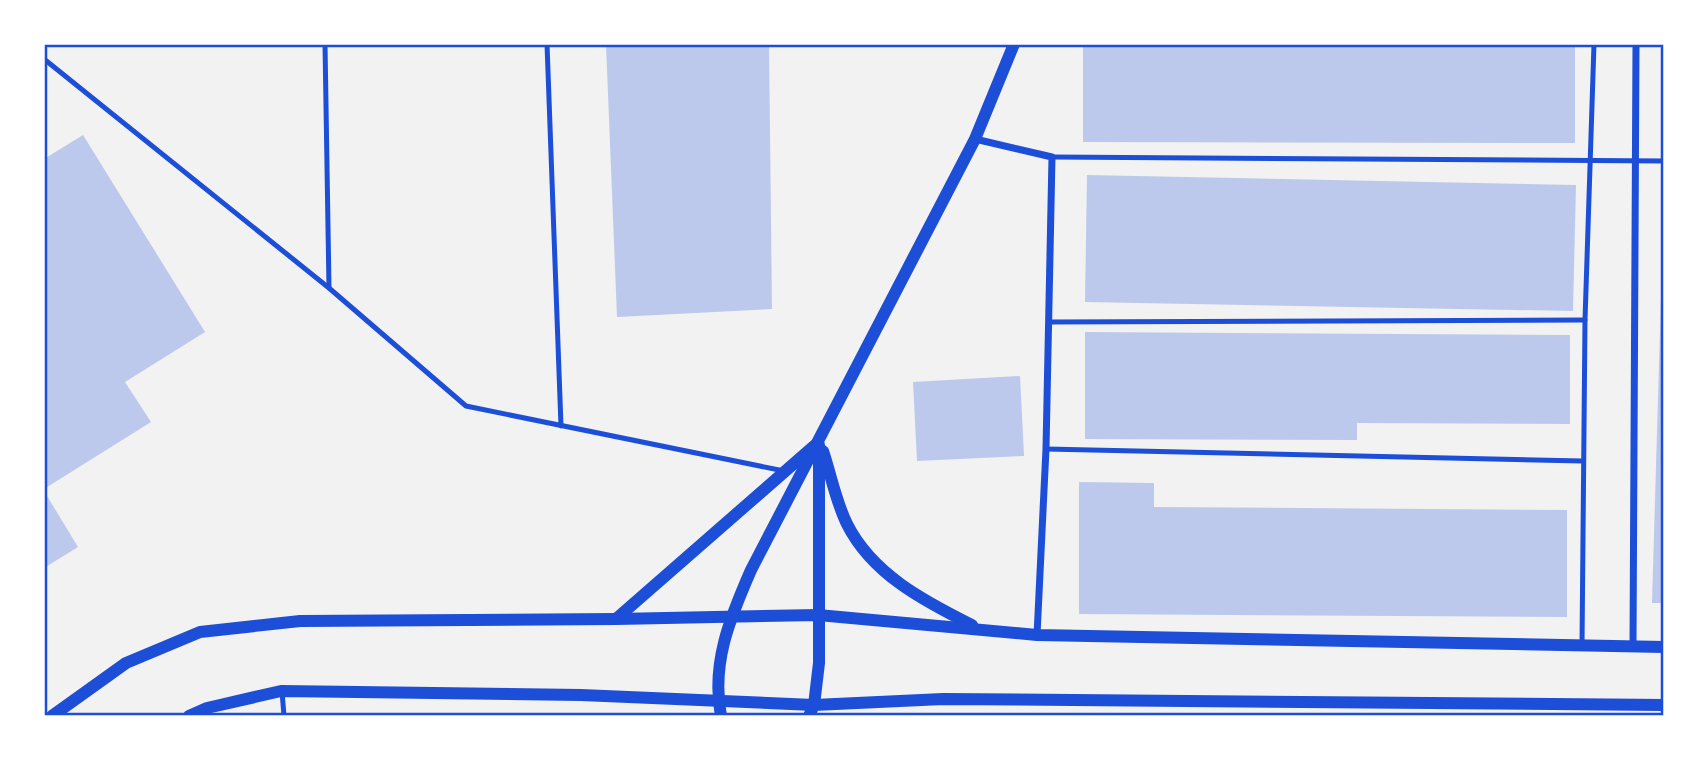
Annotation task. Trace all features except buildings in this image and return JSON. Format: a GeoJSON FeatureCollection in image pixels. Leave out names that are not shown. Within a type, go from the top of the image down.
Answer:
{"type":"FeatureCollection","features":[{"type":"Feature","properties":{"kind":"street"},"geometry":{"type":"LineString","coordinates":[[721,716],[718,699],[721,656],[730,618],[751,570],[975,139],[1014,44]]}},
{"type":"Feature","properties":{"kind":"street"},"geometry":{"type":"LineString","coordinates":[[1633,646],[1636,44]]}},
{"type":"Feature","properties":{"kind":"street"},"geometry":{"type":"LineString","coordinates":[[975,139],[1052,157],[1046,449],[1038,635]]}},
{"type":"Feature","properties":{"kind":"street"},"geometry":{"type":"LineString","coordinates":[[617,619],[819,441]]}},
{"type":"Feature","properties":{"kind":"street"},"geometry":{"type":"LineString","coordinates":[[812,710],[819,663],[819,441]]}},
{"type":"Feature","properties":{"kind":"street"},"geometry":{"type":"LineString","coordinates":[[819,441],[847,523],[868,557],[899,584],[981,630]]}},
{"type":"Feature","properties":{"kind":"street"},"geometry":{"type":"LineString","coordinates":[[52,716],[127,663],[200,632],[300,621],[818,615],[1038,635],[1664,647]]}},
{"type":"Feature","properties":{"kind":"street"},"geometry":{"type":"LineString","coordinates":[[189,716],[207,708],[281,691],[718,699],[812,710],[952,699],[1599,711],[1664,705]]}},
{"type":"Feature","properties":{"kind":"lane"},"geometry":{"type":"LineString","coordinates":[[325,44],[329,288]]}},
{"type":"Feature","properties":{"kind":"lane"},"geometry":{"type":"LineString","coordinates":[[547,44],[561,426]]}},
{"type":"Feature","properties":{"kind":"lane"},"geometry":{"type":"LineString","coordinates":[[1582,646],[1582,461],[1594,44]]}},
{"type":"Feature","properties":{"kind":"lane"},"geometry":{"type":"LineString","coordinates":[[44,59],[329,288],[466,406],[784,471]]}},
{"type":"Feature","properties":{"kind":"lane"},"geometry":{"type":"LineString","coordinates":[[1052,157],[1664,161]]}},
{"type":"Feature","properties":{"kind":"lane"},"geometry":{"type":"LineString","coordinates":[[1049,322],[1585,320]]}},
{"type":"Feature","properties":{"kind":"lane"},"geometry":{"type":"LineString","coordinates":[[1046,449],[1582,461]]}},
{"type":"Feature","properties":{"kind":"lane"},"geometry":{"type":"LineString","coordinates":[[281,691],[284,716]]}}]}
